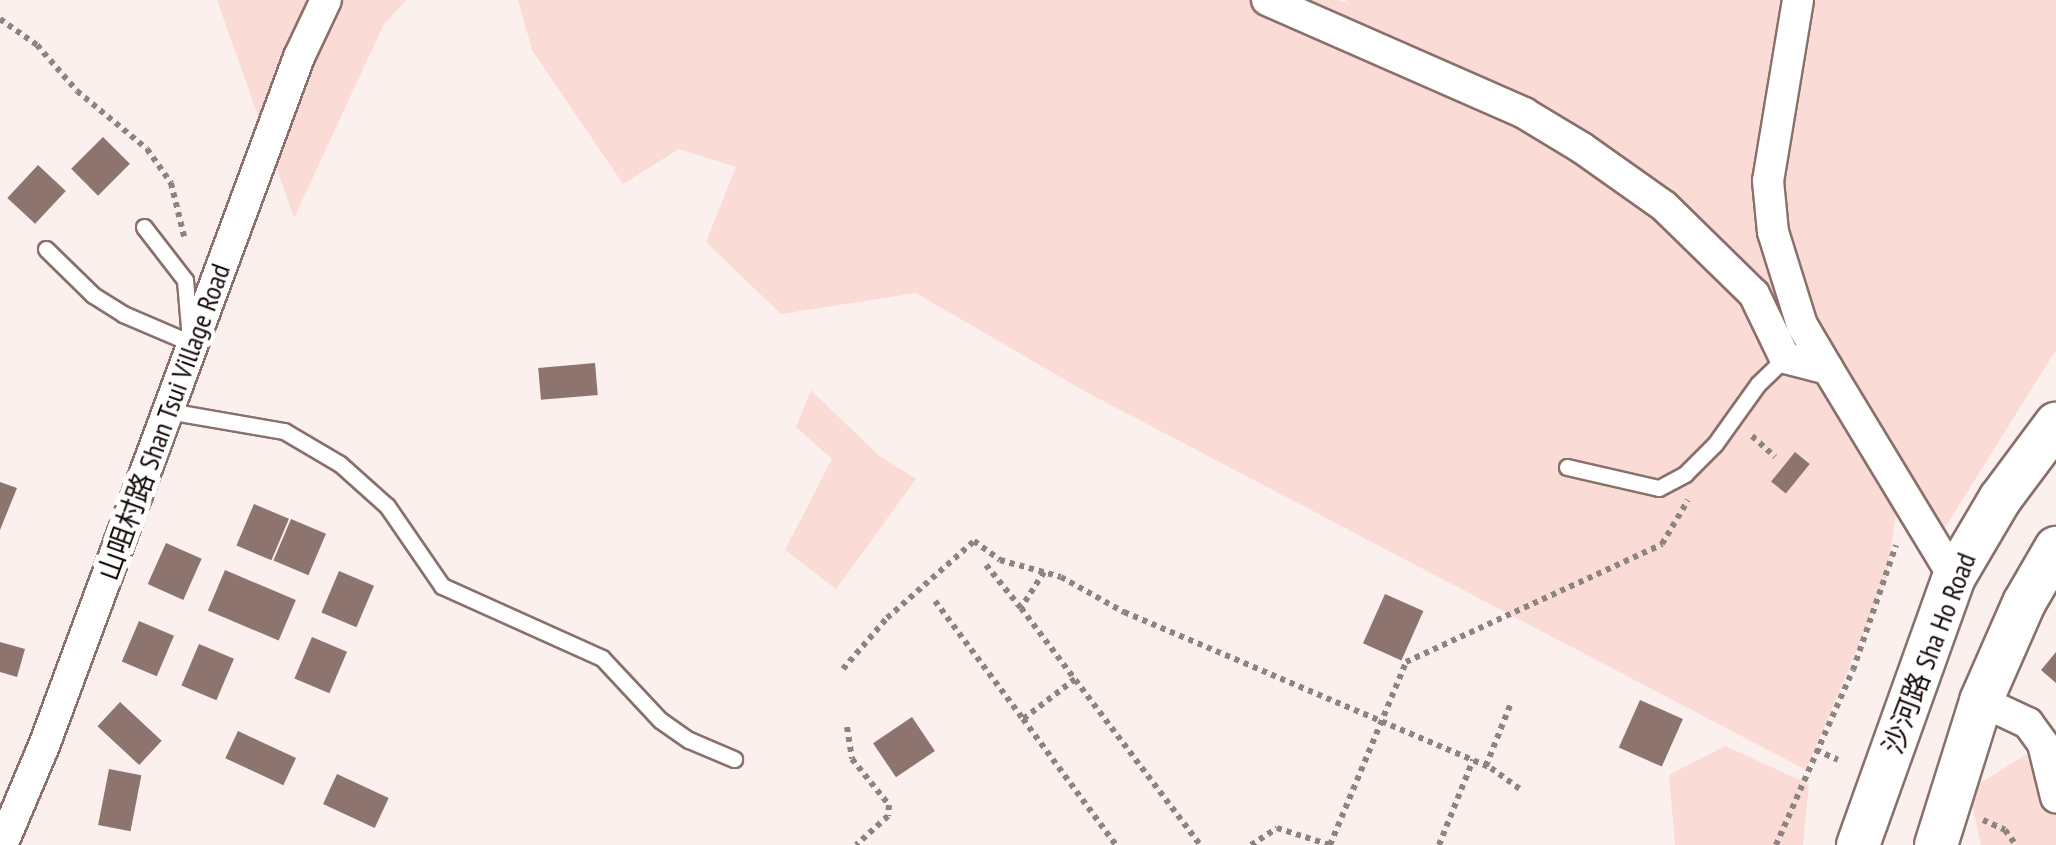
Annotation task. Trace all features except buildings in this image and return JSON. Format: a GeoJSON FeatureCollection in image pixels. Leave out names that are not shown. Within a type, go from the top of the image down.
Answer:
{"type":"FeatureCollection","features":[{"type":"Feature","properties":{"kind":"main road","name":"沙河路 Sha Ho Road"},"geometry":{"type":"LineString","coordinates":[[1858,845],[1954,577],[2000,499],[2056,424]]}},
{"type":"Feature","properties":{"kind":"main road"},"geometry":{"type":"LineString","coordinates":[[1936,845],[1981,701],[2024,603],[2056,548]]}},
{"type":"Feature","properties":{"kind":"street","name":"山咀村路 Shan Tsui Village Road"},"geometry":{"type":"LineString","coordinates":[[2,845],[45,742],[300,57],[326,0]]}},
{"type":"Feature","properties":{"kind":"street"},"geometry":{"type":"LineString","coordinates":[[1267,0],[1490,96],[1613,168],[1664,206],[1740,279],[1764,311],[1785,358],[1828,370]]}},
{"type":"Feature","properties":{"kind":"street"},"geometry":{"type":"LineString","coordinates":[[1798,0],[1768,181],[1773,232],[1802,325],[1954,577]]}},
{"type":"Feature","properties":{"kind":"street"},"geometry":{"type":"LineString","coordinates":[[1981,701],[2028,723],[2049,745],[2056,797]]}},
{"type":"Feature","properties":{"kind":"lane"},"geometry":{"type":"LineString","coordinates":[[46,250],[94,295],[123,314],[193,344],[185,280],[144,226]]}},
{"type":"Feature","properties":{"kind":"lane"},"geometry":{"type":"LineString","coordinates":[[1567,468],[1658,488],[1686,474],[1785,358]]}},
{"type":"Feature","properties":{"kind":"lane"},"geometry":{"type":"LineString","coordinates":[[168,411],[284,431],[340,464],[387,506],[442,586],[602,658],[660,720],[688,740],[734,759]]}},
{"type":"Feature","properties":{"kind":"path"},"geometry":{"type":"LineString","coordinates":[[0,18],[36,46],[77,91],[147,149],[171,183],[183,223],[187,292]]}},
{"type":"Feature","properties":{"kind":"path"},"geometry":{"type":"LineString","coordinates":[[1750,435],[1776,456]]}},
{"type":"Feature","properties":{"kind":"path"},"geometry":{"type":"LineString","coordinates":[[1250,845],[1277,828],[1330,845],[1406,662],[1662,544],[1688,503],[1686,474]]}},
{"type":"Feature","properties":{"kind":"path"},"geometry":{"type":"LineString","coordinates":[[1776,845],[1853,670],[1909,504]]}},
{"type":"Feature","properties":{"kind":"path"},"geometry":{"type":"LineString","coordinates":[[843,669],[886,618],[974,541],[1000,560],[1044,572],[1124,612],[1473,760],[1520,789]]}},
{"type":"Feature","properties":{"kind":"path"},"geometry":{"type":"LineString","coordinates":[[986,565],[1200,845]]}},
{"type":"Feature","properties":{"kind":"path"},"geometry":{"type":"LineString","coordinates":[[1021,608],[1044,572]]}},
{"type":"Feature","properties":{"kind":"path"},"geometry":{"type":"LineString","coordinates":[[935,602],[1116,845]]}},
{"type":"Feature","properties":{"kind":"path"},"geometry":{"type":"LineString","coordinates":[[1023,719],[1075,679]]}},
{"type":"Feature","properties":{"kind":"path"},"geometry":{"type":"LineString","coordinates":[[1486,766],[1511,702]]}},
{"type":"Feature","properties":{"kind":"path"},"geometry":{"type":"LineString","coordinates":[[846,727],[852,759],[890,804],[888,816],[856,845]]}},
{"type":"Feature","properties":{"kind":"path"},"geometry":{"type":"LineString","coordinates":[[1816,750],[1838,760]]}},
{"type":"Feature","properties":{"kind":"path"},"geometry":{"type":"LineString","coordinates":[[1440,845],[1473,760]]}},
{"type":"Feature","properties":{"kind":"path"},"geometry":{"type":"LineString","coordinates":[[1977,818],[2005,830],[2016,845]]}},
{"type":"Feature","properties":{"kind":"shaded area"},"geometry":{"type":"Polygon","coordinates":[[[217,0],[406,0],[383,26],[294,218],[217,0]]]}},
{"type":"Feature","properties":{"kind":"shaded area"},"geometry":{"type":"Polygon","coordinates":[[[518,0],[1338,0],[1351,4],[1345,0],[2056,0],[2056,350],[1936,542],[1899,495],[1886,580],[1806,770],[1088,393],[916,293],[781,314],[706,242],[736,167],[679,149],[623,184],[532,50],[518,0]]]}},
{"type":"Feature","properties":{"kind":"shaded area"},"geometry":{"type":"Polygon","coordinates":[[[811,390],[877,454],[916,479],[836,589],[785,550],[832,459],[796,427],[811,390]]]}},
{"type":"Feature","properties":{"kind":"shaded area"},"geometry":{"type":"Polygon","coordinates":[[[2043,744],[2056,745],[2056,845],[1981,845],[1969,790],[2043,744]]]}},
{"type":"Feature","properties":{"kind":"shaded area"},"geometry":{"type":"Polygon","coordinates":[[[1725,746],[1809,784],[1803,845],[1675,845],[1669,775],[1725,746]]]}}]}
